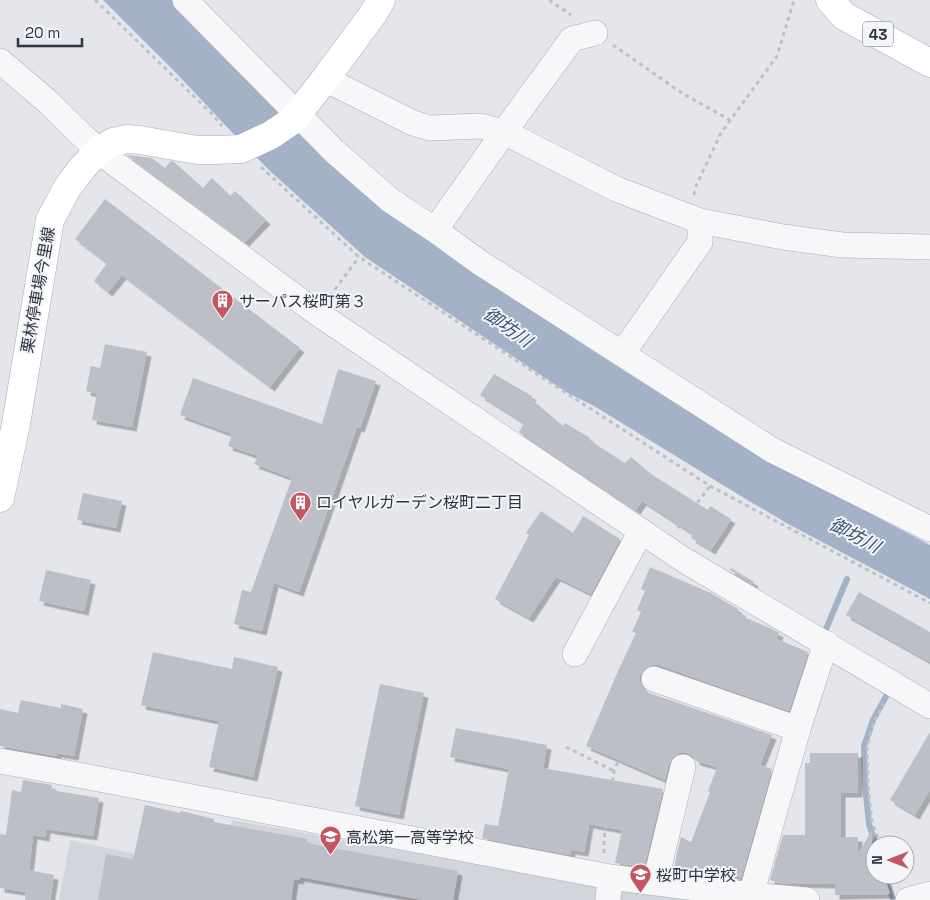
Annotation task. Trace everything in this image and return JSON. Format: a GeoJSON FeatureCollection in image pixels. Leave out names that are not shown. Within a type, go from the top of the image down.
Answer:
{"type":"FeatureCollection","features":[{"type":"Feature","properties":{"kind":"main road","name":"栗林停車場今里線"},"geometry":{"type":"LineString","coordinates":[[0,498],[6,443],[50,220],[67,188],[83,167],[98,152],[113,142],[127,139],[197,150],[245,147],[272,135],[295,117],[373,14],[381,0]]}},
{"type":"Feature","properties":{"kind":"main road","name":"43"},"geometry":{"type":"LineString","coordinates":[[830,0],[844,16],[930,63]]}},
{"type":"Feature","properties":{"kind":"street"},"geometry":{"type":"LineString","coordinates":[[185,0],[295,117],[390,200],[479,262],[772,450],[930,529]]}},
{"type":"Feature","properties":{"kind":"street"},"geometry":{"type":"LineString","coordinates":[[435,230],[572,39],[595,33]]}},
{"type":"Feature","properties":{"kind":"street"},"geometry":{"type":"LineString","coordinates":[[0,61],[47,101],[98,152],[317,313],[674,553],[930,706]]}},
{"type":"Feature","properties":{"kind":"street"},"geometry":{"type":"LineString","coordinates":[[325,79],[413,122],[430,128],[481,126],[504,132],[616,189],[694,219],[783,237],[842,245],[930,247]]}},
{"type":"Feature","properties":{"kind":"street"},"geometry":{"type":"LineString","coordinates":[[622,354],[700,242],[694,219]]}},
{"type":"Feature","properties":{"kind":"street"},"geometry":{"type":"LineString","coordinates":[[575,654],[640,531]]}},
{"type":"Feature","properties":{"kind":"street"},"geometry":{"type":"LineString","coordinates":[[751,895],[798,729],[826,643]]}},
{"type":"Feature","properties":{"kind":"street"},"geometry":{"type":"LineString","coordinates":[[654,679],[798,729]]}},
{"type":"Feature","properties":{"kind":"street"},"geometry":{"type":"LineString","coordinates":[[0,761],[78,774],[607,884],[655,883],[807,900]]}},
{"type":"Feature","properties":{"kind":"street"},"geometry":{"type":"LineString","coordinates":[[655,883],[682,767]]}},
{"type":"Feature","properties":{"kind":"street"},"geometry":{"type":"LineString","coordinates":[[908,900],[930,894]]}},
{"type":"Feature","properties":{"kind":"path"},"geometry":{"type":"LineString","coordinates":[[95,0],[213,115],[293,198],[359,257],[710,486],[930,603]]}},
{"type":"Feature","properties":{"kind":"path"},"geometry":{"type":"LineString","coordinates":[[694,219],[696,186],[721,133],[760,81],[776,56],[794,0]]}},
{"type":"Feature","properties":{"kind":"path"},"geometry":{"type":"LineString","coordinates":[[682,93],[730,120]]}},
{"type":"Feature","properties":{"kind":"path"},"geometry":{"type":"LineString","coordinates":[[317,313],[359,257]]}},
{"type":"Feature","properties":{"kind":"path"},"geometry":{"type":"LineString","coordinates":[[607,884],[604,839],[614,771],[654,679],[680,611],[674,553],[710,486]]}},
{"type":"Feature","properties":{"kind":"path"},"geometry":{"type":"LineString","coordinates":[[877,835],[872,822],[867,747],[874,721],[894,685]]}},
{"type":"Feature","properties":{"kind":"path"},"geometry":{"type":"LineString","coordinates":[[566,747],[614,771]]}},
{"type":"Feature","properties":{"kind":"shaded area","name":"高松第一高等学校"},"geometry":{"type":"Polygon","coordinates":[[[232,820],[597,885],[595,900],[59,900],[70,840],[222,872],[232,820]]]}},
{"type":"Feature","properties":{"kind":"shaded area","name":"桜町中学校"},"geometry":{"type":"Polygon","coordinates":[[[617,889],[710,900],[615,900],[617,889]]]}},
{"type":"Feature","properties":{"kind":"water","name":"御坊川"},"geometry":{"type":"Polygon","coordinates":[[[103,0],[174,0],[306,138],[391,216],[587,347],[686,410],[930,545],[930,599],[790,525],[594,406],[566,392],[365,257],[270,171],[103,0]]]}},
{"type":"Feature","properties":{"kind":"building"},"geometry":{"type":"Polygon","coordinates":[[[127,155],[152,158],[165,168],[171,161],[174,162],[203,188],[212,178],[230,196],[235,191],[266,220],[245,242],[127,155]]]}},
{"type":"Feature","properties":{"kind":"building","name":"サーパス桜町第３"},"geometry":{"type":"Polygon","coordinates":[[[105,199],[300,348],[270,387],[122,275],[108,292],[94,281],[107,263],[75,239],[105,199]]]}},
{"type":"Feature","properties":{"kind":"building"},"geometry":{"type":"Polygon","coordinates":[[[105,344],[147,352],[132,427],[92,420],[97,394],[86,391],[91,366],[100,368],[105,344]]]}},
{"type":"Feature","properties":{"kind":"building","name":"ロイヤルガーデン桜町二丁目"},"geometry":{"type":"Polygon","coordinates":[[[338,369],[376,381],[360,428],[357,427],[299,592],[274,583],[262,631],[234,624],[242,590],[251,592],[292,478],[254,464],[258,456],[228,446],[232,434],[180,415],[193,378],[322,424],[338,369]]]}},
{"type":"Feature","properties":{"kind":"building"},"geometry":{"type":"Polygon","coordinates":[[[494,374],[532,396],[530,398],[563,426],[565,423],[625,463],[631,457],[651,474],[708,510],[710,506],[731,519],[711,550],[691,538],[693,534],[642,501],[636,510],[519,432],[524,423],[480,395],[494,374]]]}},
{"type":"Feature","properties":{"kind":"building"},"geometry":{"type":"Polygon","coordinates":[[[83,493],[122,501],[116,528],[77,520],[83,493]]]}},
{"type":"Feature","properties":{"kind":"building"},"geometry":{"type":"Polygon","coordinates":[[[541,511],[573,533],[583,516],[620,539],[591,594],[556,577],[529,618],[495,599],[529,535],[526,533],[541,511]]]}},
{"type":"Feature","properties":{"kind":"building"},"geometry":{"type":"Polygon","coordinates":[[[650,567],[711,593],[738,609],[736,612],[746,616],[746,618],[779,633],[777,639],[808,652],[789,711],[659,665],[645,668],[640,675],[643,688],[649,693],[772,735],[760,765],[772,769],[741,878],[717,868],[714,876],[688,872],[674,867],[681,837],[691,842],[710,792],[708,791],[717,767],[696,761],[693,756],[687,753],[679,753],[669,763],[665,780],[586,746],[636,633],[632,632],[641,612],[637,610],[645,591],[641,589],[650,567]]]}},
{"type":"Feature","properties":{"kind":"building"},"geometry":{"type":"Polygon","coordinates":[[[731,568],[754,582],[753,584],[730,570],[731,568]]]}},
{"type":"Feature","properties":{"kind":"building"},"geometry":{"type":"Polygon","coordinates":[[[46,570],[91,580],[84,611],[39,601],[46,570]]]}},
{"type":"Feature","properties":{"kind":"building"},"geometry":{"type":"Polygon","coordinates":[[[859,592],[930,632],[930,662],[846,615],[859,592]]]}},
{"type":"Feature","properties":{"kind":"building"},"geometry":{"type":"Polygon","coordinates":[[[153,652],[232,669],[234,657],[278,667],[253,777],[209,767],[219,721],[141,705],[153,652]]]}},
{"type":"Feature","properties":{"kind":"building"},"geometry":{"type":"Polygon","coordinates":[[[380,684],[424,693],[399,815],[355,806],[380,684]]]}},
{"type":"Feature","properties":{"kind":"building"},"geometry":{"type":"Polygon","coordinates":[[[21,700],[61,708],[61,704],[83,709],[74,756],[57,753],[56,756],[0,746],[0,709],[18,713],[21,700]]]}},
{"type":"Feature","properties":{"kind":"building"},"geometry":{"type":"Polygon","coordinates":[[[456,728],[547,745],[543,768],[663,789],[644,867],[615,863],[622,830],[589,824],[584,852],[571,850],[570,855],[482,838],[485,824],[498,826],[509,769],[450,757],[456,728]]]}},
{"type":"Feature","properties":{"kind":"building"},"geometry":{"type":"Polygon","coordinates":[[[930,732],[930,790],[915,815],[890,800],[930,732]]]}},
{"type":"Feature","properties":{"kind":"building"},"geometry":{"type":"Polygon","coordinates":[[[810,753],[858,753],[858,793],[841,793],[841,837],[858,837],[858,854],[865,842],[865,885],[887,885],[890,894],[835,895],[835,884],[793,884],[770,880],[783,835],[805,835],[805,763],[810,763],[810,753]]]}},
{"type":"Feature","properties":{"kind":"building"},"geometry":{"type":"Polygon","coordinates":[[[23,780],[52,785],[51,790],[99,798],[93,836],[46,829],[45,837],[33,835],[29,870],[54,875],[50,900],[25,900],[26,892],[0,888],[0,834],[6,835],[12,790],[21,792],[23,780]]]}},
{"type":"Feature","properties":{"kind":"building","name":"高松第一高等学校"},"geometry":{"type":"Polygon","coordinates":[[[145,805],[214,819],[214,822],[307,839],[306,843],[458,871],[453,900],[423,900],[300,877],[299,880],[294,879],[291,900],[98,900],[106,854],[133,859],[145,805]]]}},
{"type":"Feature","properties":{"kind":"waterway"},"geometry":{"type":"LineString","coordinates":[[824,634],[847,579]]}},
{"type":"Feature","properties":{"kind":"waterway"},"geometry":{"type":"LineString","coordinates":[[873,835],[869,824],[865,785],[864,746],[873,720],[888,693],[883,690]]}},
{"type":"Feature","properties":{"kind":"waterway"},"geometry":{"type":"LineString","coordinates":[[888,885],[893,899]]}},
{"type":"Feature","properties":{"kind":"place","name":"サーパス桜町第３"},"geometry":{"type":"Point","coordinates":[223,320]}},
{"type":"Feature","properties":{"kind":"place","name":"ロイヤルガーデン桜町二丁目"},"geometry":{"type":"Point","coordinates":[300,521]}},
{"type":"Feature","properties":{"kind":"place","name":"高松第一高等学校"},"geometry":{"type":"Point","coordinates":[330,856]}},
{"type":"Feature","properties":{"kind":"place","name":"桜町中学校"},"geometry":{"type":"Point","coordinates":[640,894]}}]}
